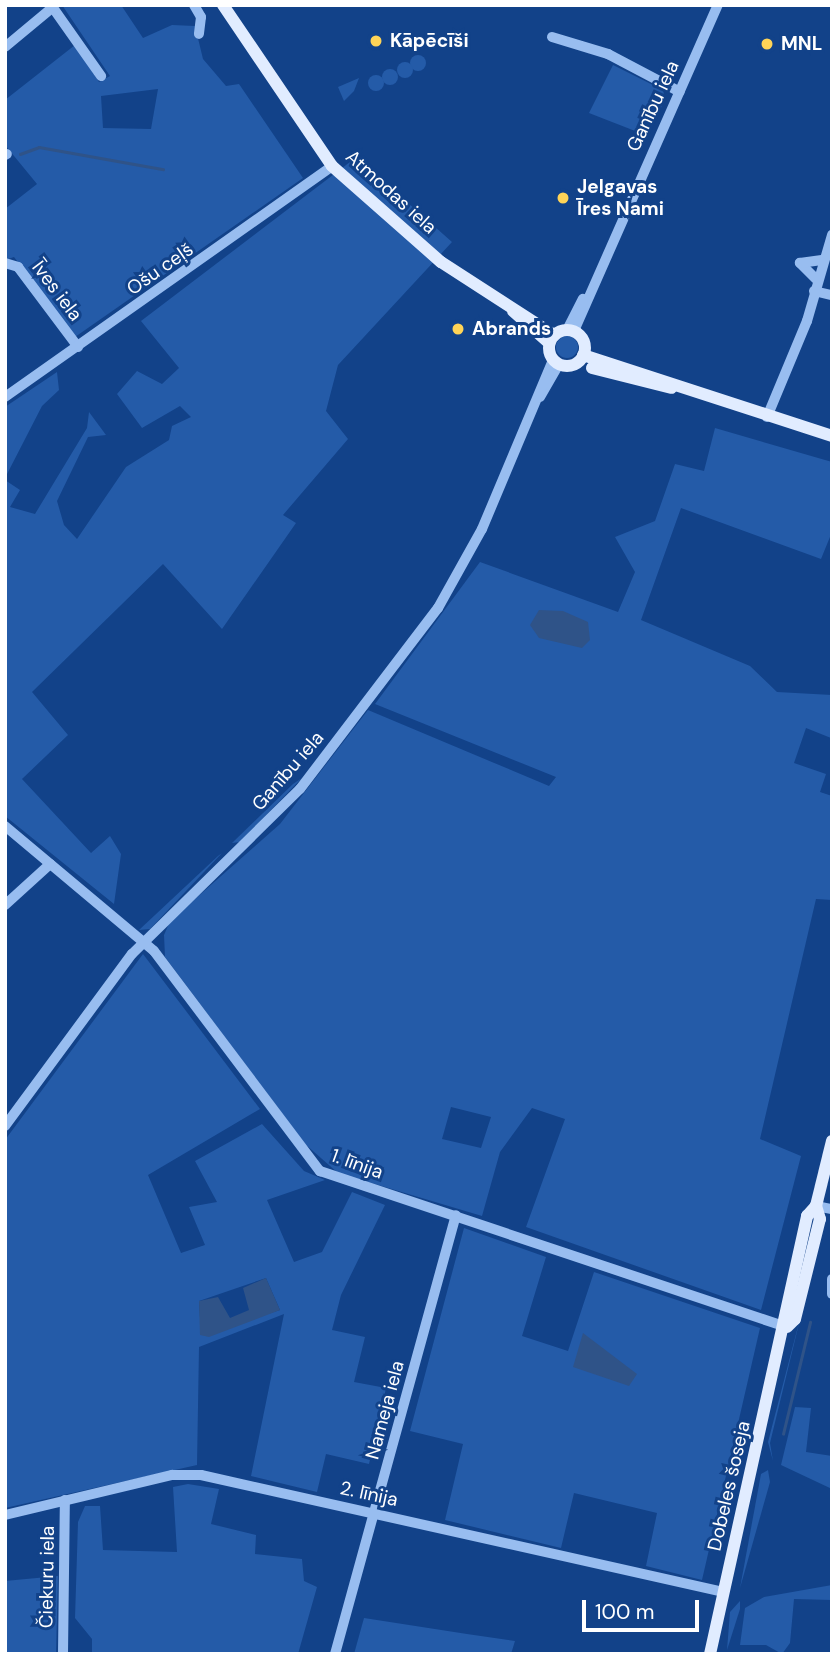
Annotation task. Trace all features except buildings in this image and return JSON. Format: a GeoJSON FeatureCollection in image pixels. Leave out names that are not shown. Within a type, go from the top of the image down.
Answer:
{"type":"FeatureCollection","features":[{"type":"Feature","properties":{"kind":"main road","name":"Atmodas iela"},"geometry":{"type":"LineString","coordinates":[[223,5],[332,166],[441,262],[552,339]]}},
{"type":"Feature","properties":{"kind":"main road"},"geometry":{"type":"LineString","coordinates":[[580,358],[582,339],[571,330],[552,339],[556,362],[580,358],[832,436]]}},
{"type":"Feature","properties":{"kind":"main road","name":"Dobeles šoseja"},"geometry":{"type":"LineString","coordinates":[[710,1654],[787,1327],[783,1316],[801,1241],[816,1206],[832,1141]]}},
{"type":"Feature","properties":{"kind":"street"},"geometry":{"type":"LineString","coordinates":[[194,5],[199,34]]}},
{"type":"Feature","properties":{"kind":"street","name":"Ganību iela"},"geometry":{"type":"LineString","coordinates":[[571,330],[718,5]]}},
{"type":"Feature","properties":{"kind":"street"},"geometry":{"type":"LineString","coordinates":[[5,47],[52,6],[101,76]]}},
{"type":"Feature","properties":{"kind":"street"},"geometry":{"type":"LineString","coordinates":[[552,37],[608,54],[680,92]]}},
{"type":"Feature","properties":{"kind":"street","name":"Ošu ceļš"},"geometry":{"type":"LineString","coordinates":[[5,397],[332,166]]}},
{"type":"Feature","properties":{"kind":"street"},"geometry":{"type":"LineString","coordinates":[[767,418],[832,235]]}},
{"type":"Feature","properties":{"kind":"street"},"geometry":{"type":"LineString","coordinates":[[816,279],[800,263],[822,260]]}},
{"type":"Feature","properties":{"kind":"street","name":"Īves iela"},"geometry":{"type":"LineString","coordinates":[[5,263],[18,267],[78,347]]}},
{"type":"Feature","properties":{"kind":"street"},"geometry":{"type":"LineString","coordinates":[[814,291],[832,295]]}},
{"type":"Feature","properties":{"kind":"street","name":"Ganību iela"},"geometry":{"type":"LineString","coordinates":[[5,1126],[144,941],[300,789],[438,608],[556,362]]}},
{"type":"Feature","properties":{"kind":"street","name":"1. līnija"},"geometry":{"type":"LineString","coordinates":[[5,826],[144,941],[320,1171],[787,1327]]}},
{"type":"Feature","properties":{"kind":"street"},"geometry":{"type":"LineString","coordinates":[[5,905],[50,864]]}},
{"type":"Feature","properties":{"kind":"street"},"geometry":{"type":"LineString","coordinates":[[816,1206],[832,1209]]}},
{"type":"Feature","properties":{"kind":"street","name":"Nameja iela"},"geometry":{"type":"LineString","coordinates":[[335,1654],[456,1215]]}},
{"type":"Feature","properties":{"kind":"street"},"geometry":{"type":"LineString","coordinates":[[832,1279],[832,1294]]}},
{"type":"Feature","properties":{"kind":"street","name":"2. līnija"},"geometry":{"type":"LineString","coordinates":[[5,1515],[65,1500],[201,1475],[724,1592]]}},
{"type":"Feature","properties":{"kind":"street","name":"Čiekuru iela"},"geometry":{"type":"LineString","coordinates":[[63,1654],[65,1500]]}},
{"type":"Feature","properties":{"kind":"shaded area"},"geometry":{"type":"Polygon","coordinates":[[[62,5],[121,5],[143,38],[172,25],[195,26],[203,59],[226,86],[239,84],[303,178],[75,337],[14,257],[5,260],[5,209],[37,184],[5,145],[5,100],[75,45],[99,82],[110,76],[62,5]],[[158,89],[101,96],[103,128],[151,129],[158,89]]]}},
{"type":"Feature","properties":{"kind":"shaded area"},"geometry":{"type":"Polygon","coordinates":[[[418,55],[424,57],[424,69],[418,71],[412,69],[410,63],[412,57],[418,55]]]}},
{"type":"Feature","properties":{"kind":"shaded area"},"geometry":{"type":"Polygon","coordinates":[[[405,62],[411,64],[411,76],[405,78],[399,76],[397,70],[399,64],[405,62]]]}},
{"type":"Feature","properties":{"kind":"shaded area"},"geometry":{"type":"Polygon","coordinates":[[[613,65],[663,90],[665,99],[648,136],[589,113],[613,65]]]}},
{"type":"Feature","properties":{"kind":"shaded area"},"geometry":{"type":"Polygon","coordinates":[[[390,69],[396,71],[396,83],[390,85],[384,83],[382,77],[384,71],[390,69]]]}},
{"type":"Feature","properties":{"kind":"shaded area"},"geometry":{"type":"Polygon","coordinates":[[[376,75],[382,77],[382,89],[376,91],[370,89],[368,83],[370,77],[376,75]]]}},
{"type":"Feature","properties":{"kind":"shaded area"},"geometry":{"type":"Polygon","coordinates":[[[359,78],[354,91],[344,101],[338,87],[359,78]]]}},
{"type":"Feature","properties":{"kind":"shaded area"},"geometry":{"type":"Polygon","coordinates":[[[350,162],[363,163],[452,242],[338,365],[326,411],[348,439],[283,515],[296,523],[222,629],[163,564],[32,692],[68,735],[22,779],[91,853],[110,836],[121,854],[114,904],[5,816],[5,480],[20,490],[10,507],[35,514],[87,428],[89,412],[106,435],[88,437],[57,501],[64,525],[77,539],[126,467],[169,440],[172,426],[191,417],[180,406],[142,428],[117,394],[137,371],[162,384],[179,368],[141,321],[350,162]]]}},
{"type":"Feature","properties":{"kind":"shaded area"},"geometry":{"type":"Polygon","coordinates":[[[563,336],[571,336],[578,343],[578,351],[571,358],[563,358],[556,351],[556,343],[563,336]]]}},
{"type":"Feature","properties":{"kind":"shaded area"},"geometry":{"type":"Polygon","coordinates":[[[57,372],[59,390],[42,406],[5,478],[5,407],[57,372]]]}},
{"type":"Feature","properties":{"kind":"shaded area"},"geometry":{"type":"Polygon","coordinates":[[[715,428],[832,462],[832,532],[821,559],[681,508],[641,620],[750,666],[777,692],[832,695],[831,738],[806,728],[794,763],[826,774],[820,792],[832,796],[832,900],[816,899],[760,1139],[801,1156],[761,1310],[526,1227],[565,1119],[532,1108],[500,1152],[482,1216],[338,1173],[305,1144],[165,957],[164,935],[170,921],[280,824],[368,710],[549,786],[556,777],[375,704],[480,562],[618,612],[635,572],[615,537],[655,521],[675,464],[704,471],[715,428]],[[451,1107],[442,1139],[481,1148],[491,1117],[451,1107]]]}},
{"type":"Feature","properties":{"kind":"shaded area"},"geometry":{"type":"Polygon","coordinates":[[[539,610],[563,611],[588,622],[590,640],[582,648],[539,638],[530,625],[539,610]]]}},
{"type":"Feature","properties":{"kind":"shaded area"},"geometry":{"type":"Polygon","coordinates":[[[302,778],[240,842],[232,843],[293,784],[302,778]]]}},
{"type":"Feature","properties":{"kind":"shaded area"},"geometry":{"type":"Polygon","coordinates":[[[222,853],[150,929],[139,930],[218,856],[222,853]]]}},
{"type":"Feature","properties":{"kind":"shaded area"},"geometry":{"type":"Polygon","coordinates":[[[143,954],[260,1109],[148,1175],[181,1253],[205,1245],[189,1207],[217,1202],[195,1161],[262,1124],[304,1171],[325,1180],[267,1200],[294,1262],[322,1252],[352,1192],[385,1205],[341,1295],[332,1330],[365,1337],[354,1382],[386,1388],[369,1464],[326,1454],[317,1492],[251,1476],[284,1314],[199,1347],[197,1465],[5,1508],[5,1140],[143,954]],[[266,1278],[199,1301],[201,1335],[280,1310],[266,1278]]]}},
{"type":"Feature","properties":{"kind":"shaded area"},"geometry":{"type":"Polygon","coordinates":[[[464,1228],[546,1257],[522,1336],[568,1351],[594,1272],[760,1328],[702,1580],[646,1566],[657,1513],[574,1493],[561,1548],[445,1520],[463,1444],[410,1431],[464,1228]]]}},
{"type":"Feature","properties":{"kind":"shaded area"},"geometry":{"type":"Polygon","coordinates":[[[266,1278],[280,1310],[209,1337],[200,1335],[199,1301],[218,1297],[230,1318],[249,1310],[243,1288],[266,1278]]]}},
{"type":"Feature","properties":{"kind":"shaded area"},"geometry":{"type":"Polygon","coordinates":[[[802,1311],[770,1443],[773,1461],[768,1442],[802,1311]]]}},
{"type":"Feature","properties":{"kind":"shaded area"},"geometry":{"type":"Polygon","coordinates":[[[583,1333],[637,1374],[629,1386],[573,1367],[583,1333]]]}},
{"type":"Feature","properties":{"kind":"shaded area"},"geometry":{"type":"Polygon","coordinates":[[[795,1407],[811,1408],[806,1452],[832,1456],[832,1489],[781,1465],[795,1407]]]}},
{"type":"Feature","properties":{"kind":"shaded area"},"geometry":{"type":"Polygon","coordinates":[[[768,1470],[770,1482],[740,1588],[761,1474],[768,1470]]]}},
{"type":"Feature","properties":{"kind":"shaded area"},"geometry":{"type":"Polygon","coordinates":[[[188,1484],[219,1489],[211,1524],[256,1535],[255,1554],[302,1559],[304,1581],[317,1587],[298,1654],[92,1654],[92,1639],[75,1618],[78,1522],[85,1506],[100,1506],[103,1550],[177,1552],[173,1487],[188,1484]]]}},
{"type":"Feature","properties":{"kind":"shaded area"},"geometry":{"type":"Polygon","coordinates":[[[58,1576],[56,1654],[5,1654],[5,1581],[58,1576]]]}},
{"type":"Feature","properties":{"kind":"shaded area"},"geometry":{"type":"Polygon","coordinates":[[[832,1585],[832,1600],[794,1599],[790,1643],[782,1654],[766,1645],[740,1645],[745,1608],[764,1597],[832,1585]]]}},
{"type":"Feature","properties":{"kind":"shaded area"},"geometry":{"type":"Polygon","coordinates":[[[740,1601],[740,1609],[727,1650],[730,1612],[740,1601]]]}},
{"type":"Feature","properties":{"kind":"shaded area"},"geometry":{"type":"Polygon","coordinates":[[[364,1618],[515,1641],[511,1654],[354,1654],[364,1618]]]}},
{"type":"Feature","properties":{"kind":"waterway"},"geometry":{"type":"LineString","coordinates":[[20,154],[39,147],[163,169]]}},
{"type":"Feature","properties":{"kind":"waterway"},"geometry":{"type":"LineString","coordinates":[[783,1434],[810,1322]]}},
{"type":"Feature","properties":{"kind":"place","name":"Kāpēcīši"},"geometry":{"type":"Point","coordinates":[376,41]}},
{"type":"Feature","properties":{"kind":"place","name":"MNL"},"geometry":{"type":"Point","coordinates":[767,44]}},
{"type":"Feature","properties":{"kind":"place","name":"Jelgavas Īres Nami"},"geometry":{"type":"Point","coordinates":[563,198]}},
{"type":"Feature","properties":{"kind":"place","name":"Abrands"},"geometry":{"type":"Point","coordinates":[458,329]}}]}
